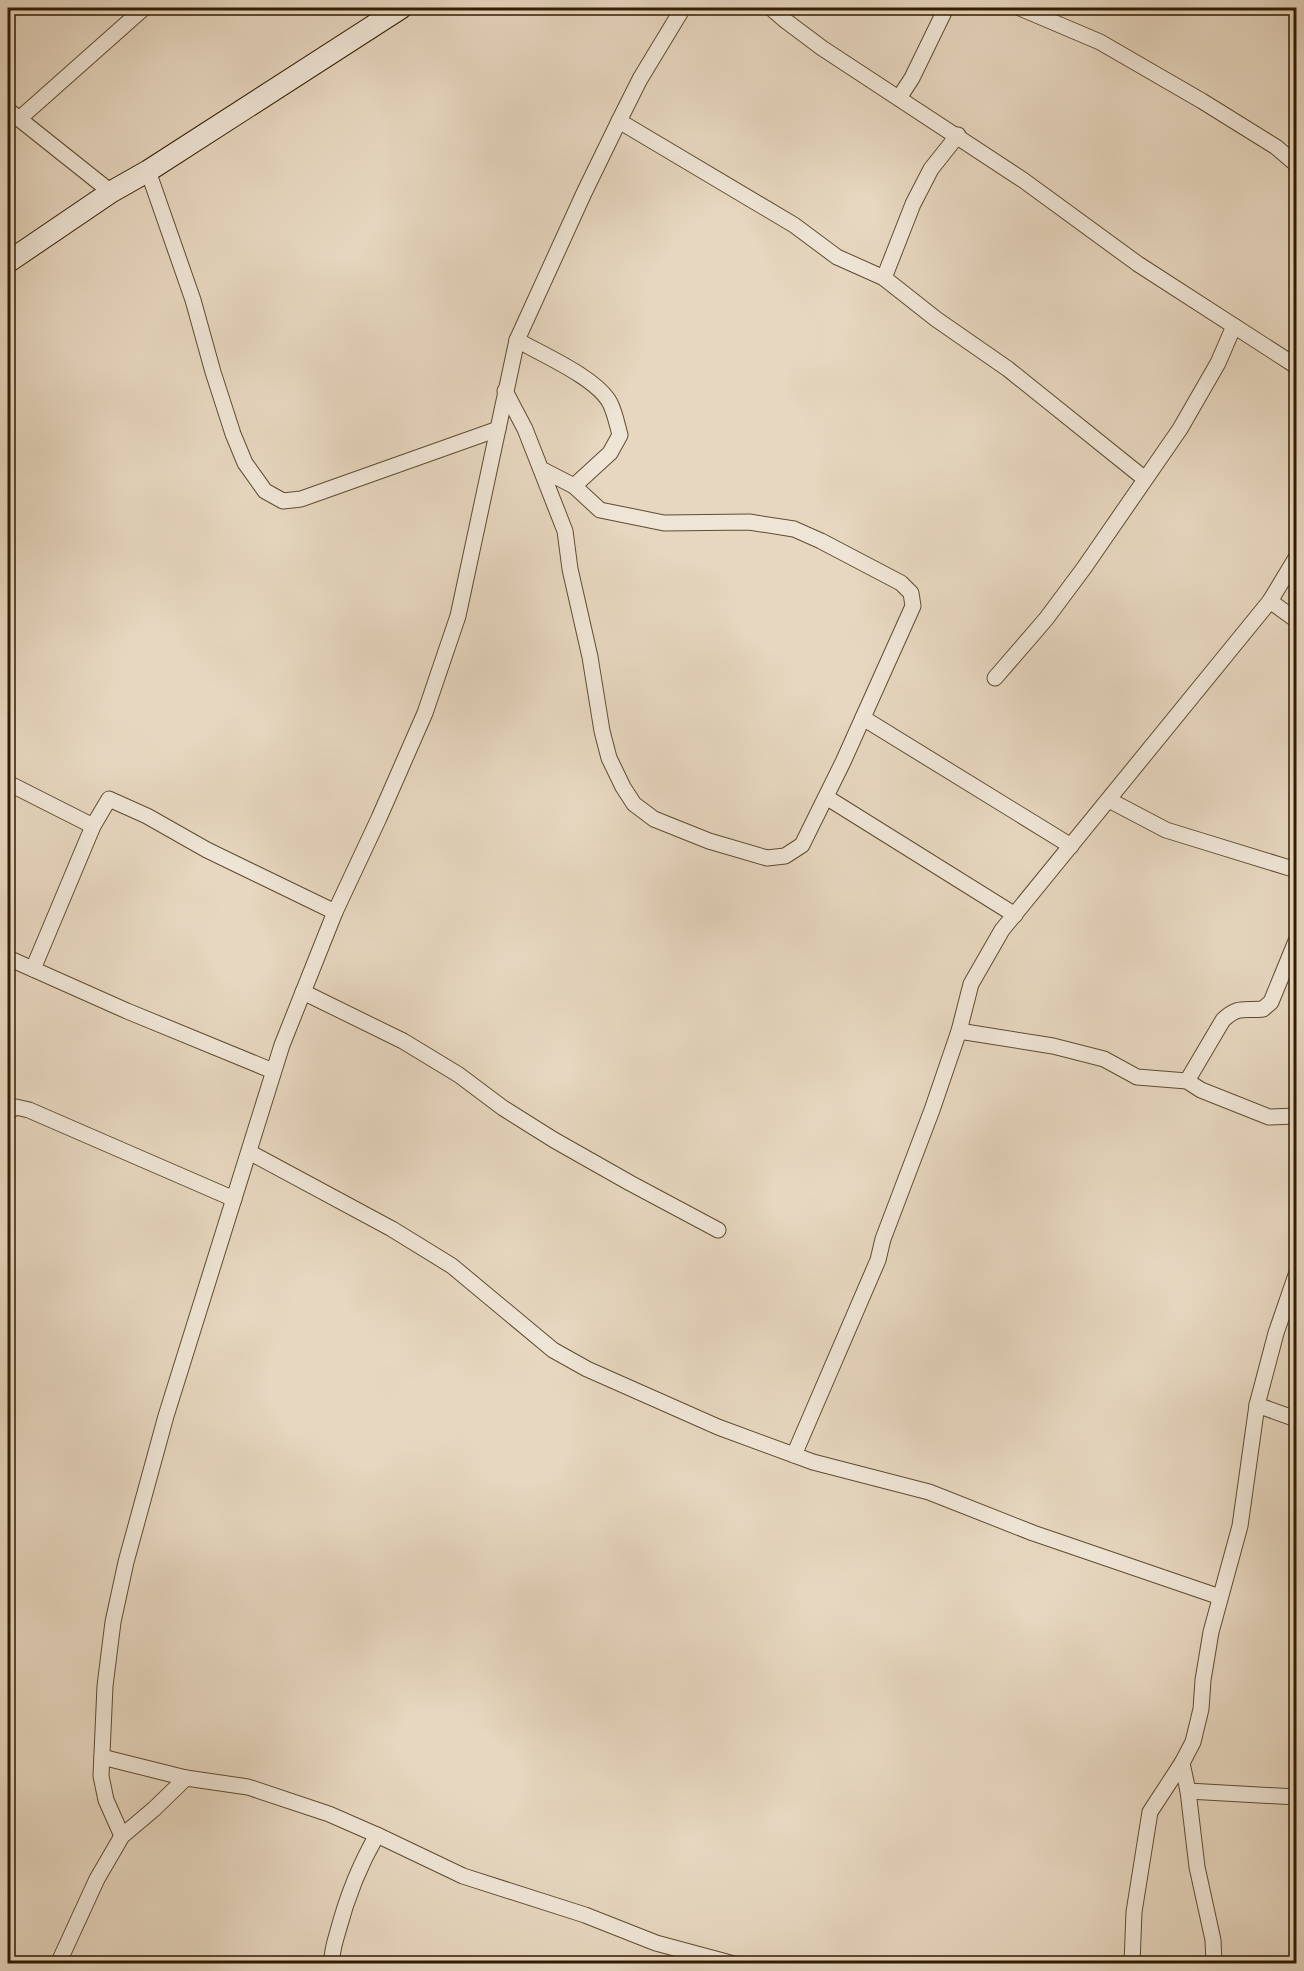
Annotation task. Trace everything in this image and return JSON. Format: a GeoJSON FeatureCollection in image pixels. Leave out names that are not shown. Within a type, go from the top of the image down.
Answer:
{"type":"FeatureCollection","features":[{"type":"Feature","properties":{"kind":"street"},"geometry":{"type":"LineString","coordinates":[[111,192],[13,115],[144,8]]}},
{"type":"Feature","properties":{"kind":"street"},"geometry":{"type":"LineString","coordinates":[[8,262],[111,192],[148,171],[401,8]]}},
{"type":"Feature","properties":{"kind":"street"},"geometry":{"type":"LineString","coordinates":[[122,1836],[106,1800],[101,1776],[105,1686],[112,1632],[126,1562],[166,1416],[273,1071],[335,912],[425,713],[458,616],[517,340],[640,79],[683,8]]}},
{"type":"Feature","properties":{"kind":"street"},"geometry":{"type":"LineString","coordinates":[[771,8],[822,48],[958,135],[1137,264],[1296,366]]}},
{"type":"Feature","properties":{"kind":"street"},"geometry":{"type":"LineString","coordinates":[[899,98],[912,78],[946,8]]}},
{"type":"Feature","properties":{"kind":"street"},"geometry":{"type":"LineString","coordinates":[[1020,8],[1100,42],[1276,147],[1296,164]]}},
{"type":"Feature","properties":{"kind":"street"},"geometry":{"type":"LineString","coordinates":[[619,121],[794,225],[837,257],[884,278],[936,319],[1008,369],[1145,479]]}},
{"type":"Feature","properties":{"kind":"street"},"geometry":{"type":"LineString","coordinates":[[884,278],[913,204],[931,169],[958,135]]}},
{"type":"Feature","properties":{"kind":"street"},"geometry":{"type":"LineString","coordinates":[[148,171],[194,300],[213,372],[233,434],[245,463],[265,491],[283,501],[300,499],[498,429]]}},
{"type":"Feature","properties":{"kind":"street"},"geometry":{"type":"LineString","coordinates":[[995,678],[1046,619],[1084,568],[1180,429],[1218,363],[1234,326]]}},
{"type":"Feature","properties":{"kind":"street"},"geometry":{"type":"LineString","coordinates":[[517,340],[592,383],[609,401],[615,414],[620,435],[610,453],[574,486]]}},
{"type":"Feature","properties":{"kind":"street"},"geometry":{"type":"LineString","coordinates":[[505,391],[525,429],[565,531],[570,569],[590,657],[602,731],[609,758],[634,804],[654,819],[709,841],[767,858],[785,856],[802,845],[863,718],[913,606],[911,593],[901,583],[794,529],[748,522],[664,523],[600,510],[574,486],[541,469]]}},
{"type":"Feature","properties":{"kind":"street"},"geometry":{"type":"LineString","coordinates":[[794,1455],[878,1260],[883,1239],[959,1031],[970,984],[1002,930],[1270,601],[1296,558]]}},
{"type":"Feature","properties":{"kind":"street"},"geometry":{"type":"LineString","coordinates":[[1270,601],[1296,620]]}},
{"type":"Feature","properties":{"kind":"street"},"geometry":{"type":"LineString","coordinates":[[863,718],[1071,846]]}},
{"type":"Feature","properties":{"kind":"street"},"geometry":{"type":"LineString","coordinates":[[8,783],[93,826]]}},
{"type":"Feature","properties":{"kind":"street"},"geometry":{"type":"LineString","coordinates":[[826,797],[1014,915]]}},
{"type":"Feature","properties":{"kind":"street"},"geometry":{"type":"LineString","coordinates":[[33,969],[93,826],[108,798],[147,816],[207,850],[335,912]]}},
{"type":"Feature","properties":{"kind":"street"},"geometry":{"type":"LineString","coordinates":[[1109,800],[1166,830],[1296,870]]}},
{"type":"Feature","properties":{"kind":"street"},"geometry":{"type":"LineString","coordinates":[[1186,1082],[1223,1020],[1239,1008],[1263,1009],[1271,1002],[1296,942]]}},
{"type":"Feature","properties":{"kind":"street"},"geometry":{"type":"LineString","coordinates":[[8,958],[273,1071]]}},
{"type":"Feature","properties":{"kind":"street"},"geometry":{"type":"LineString","coordinates":[[303,992],[403,1041],[459,1075],[503,1108],[554,1140],[630,1184],[718,1230]]}},
{"type":"Feature","properties":{"kind":"street"},"geometry":{"type":"LineString","coordinates":[[959,1031],[1073,1051],[1104,1059],[1137,1077],[1186,1082],[1269,1117],[1296,1116]]}},
{"type":"Feature","properties":{"kind":"street"},"geometry":{"type":"LineString","coordinates":[[8,1112],[16,1107],[29,1110],[234,1199]]}},
{"type":"Feature","properties":{"kind":"street"},"geometry":{"type":"LineString","coordinates":[[249,1152],[392,1229],[452,1266],[553,1350],[587,1369],[708,1422],[813,1462],[929,1492],[1033,1533],[1220,1597]]}},
{"type":"Feature","properties":{"kind":"street"},"geometry":{"type":"LineString","coordinates":[[1132,1964],[1134,1912],[1150,1812],[1193,1742],[1201,1709],[1211,1632],[1240,1526],[1257,1405],[1276,1333],[1296,1275]]}},
{"type":"Feature","properties":{"kind":"street"},"geometry":{"type":"LineString","coordinates":[[1257,1405],[1296,1419]]}},
{"type":"Feature","properties":{"kind":"street"},"geometry":{"type":"LineString","coordinates":[[102,1757],[186,1778],[248,1787],[352,1823],[463,1876],[585,1915],[656,1942],[734,1964]]}},
{"type":"Feature","properties":{"kind":"street"},"geometry":{"type":"LineString","coordinates":[[1182,1763],[1188,1791],[1197,1867],[1213,1940],[1214,1964]]}},
{"type":"Feature","properties":{"kind":"street"},"geometry":{"type":"LineString","coordinates":[[58,1964],[97,1879],[122,1836],[186,1778]]}},
{"type":"Feature","properties":{"kind":"street"},"geometry":{"type":"LineString","coordinates":[[1188,1791],[1296,1797]]}},
{"type":"Feature","properties":{"kind":"street"},"geometry":{"type":"LineString","coordinates":[[332,1964],[331,1954],[346,1902],[364,1857],[377,1835]]}}]}
